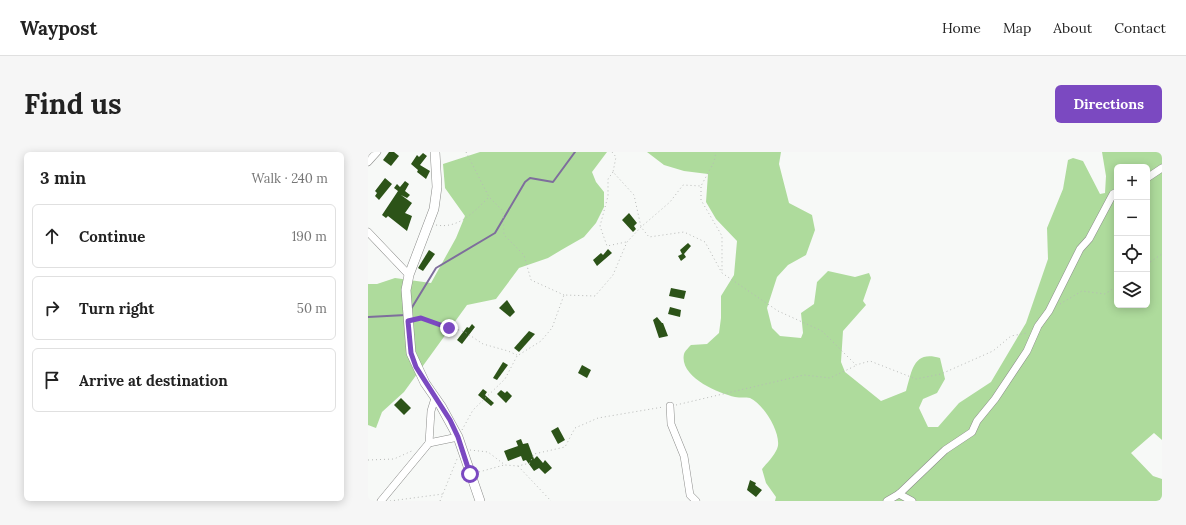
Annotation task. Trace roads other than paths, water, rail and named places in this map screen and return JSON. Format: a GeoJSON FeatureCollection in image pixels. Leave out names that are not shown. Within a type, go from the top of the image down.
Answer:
{"type":"FeatureCollection","features":[{"type":"Feature","properties":{"kind":"street"},"geometry":{"type":"LineString","coordinates":[[369,159],[377,152]]}},
{"type":"Feature","properties":{"kind":"street"},"geometry":{"type":"LineString","coordinates":[[436,152],[437,187],[434,209],[409,275],[406,290],[411,353],[416,367],[441,406],[458,437],[480,501]]}},
{"type":"Feature","properties":{"kind":"street"},"geometry":{"type":"LineString","coordinates":[[1150,176],[1162,168]]}},
{"type":"Feature","properties":{"kind":"street"},"geometry":{"type":"LineString","coordinates":[[887,501],[899,494],[945,450],[972,432],[976,421],[995,400],[1027,351],[1038,326],[1049,310],[1080,249],[1089,239],[1112,194],[1114,193]]}},
{"type":"Feature","properties":{"kind":"street"},"geometry":{"type":"LineString","coordinates":[[368,232],[409,275]]}},
{"type":"Feature","properties":{"kind":"street"},"geometry":{"type":"LineString","coordinates":[[381,501],[429,443],[431,411],[435,398]]}},
{"type":"Feature","properties":{"kind":"street"},"geometry":{"type":"LineString","coordinates":[[670,406],[671,424],[684,456],[690,494],[696,501]]}},
{"type":"Feature","properties":{"kind":"street"},"geometry":{"type":"LineString","coordinates":[[429,443],[458,437]]}},
{"type":"Feature","properties":{"kind":"street"},"geometry":{"type":"LineString","coordinates":[[899,494],[912,501]]}},
{"type":"Feature","properties":{"kind":"waterway"},"geometry":{"type":"LineString","coordinates":[[411,309],[436,268],[495,233],[525,182],[530,178],[553,182],[575,152]]}},
{"type":"Feature","properties":{"kind":"waterway"},"geometry":{"type":"LineString","coordinates":[[368,317],[406,315]]}}]}
